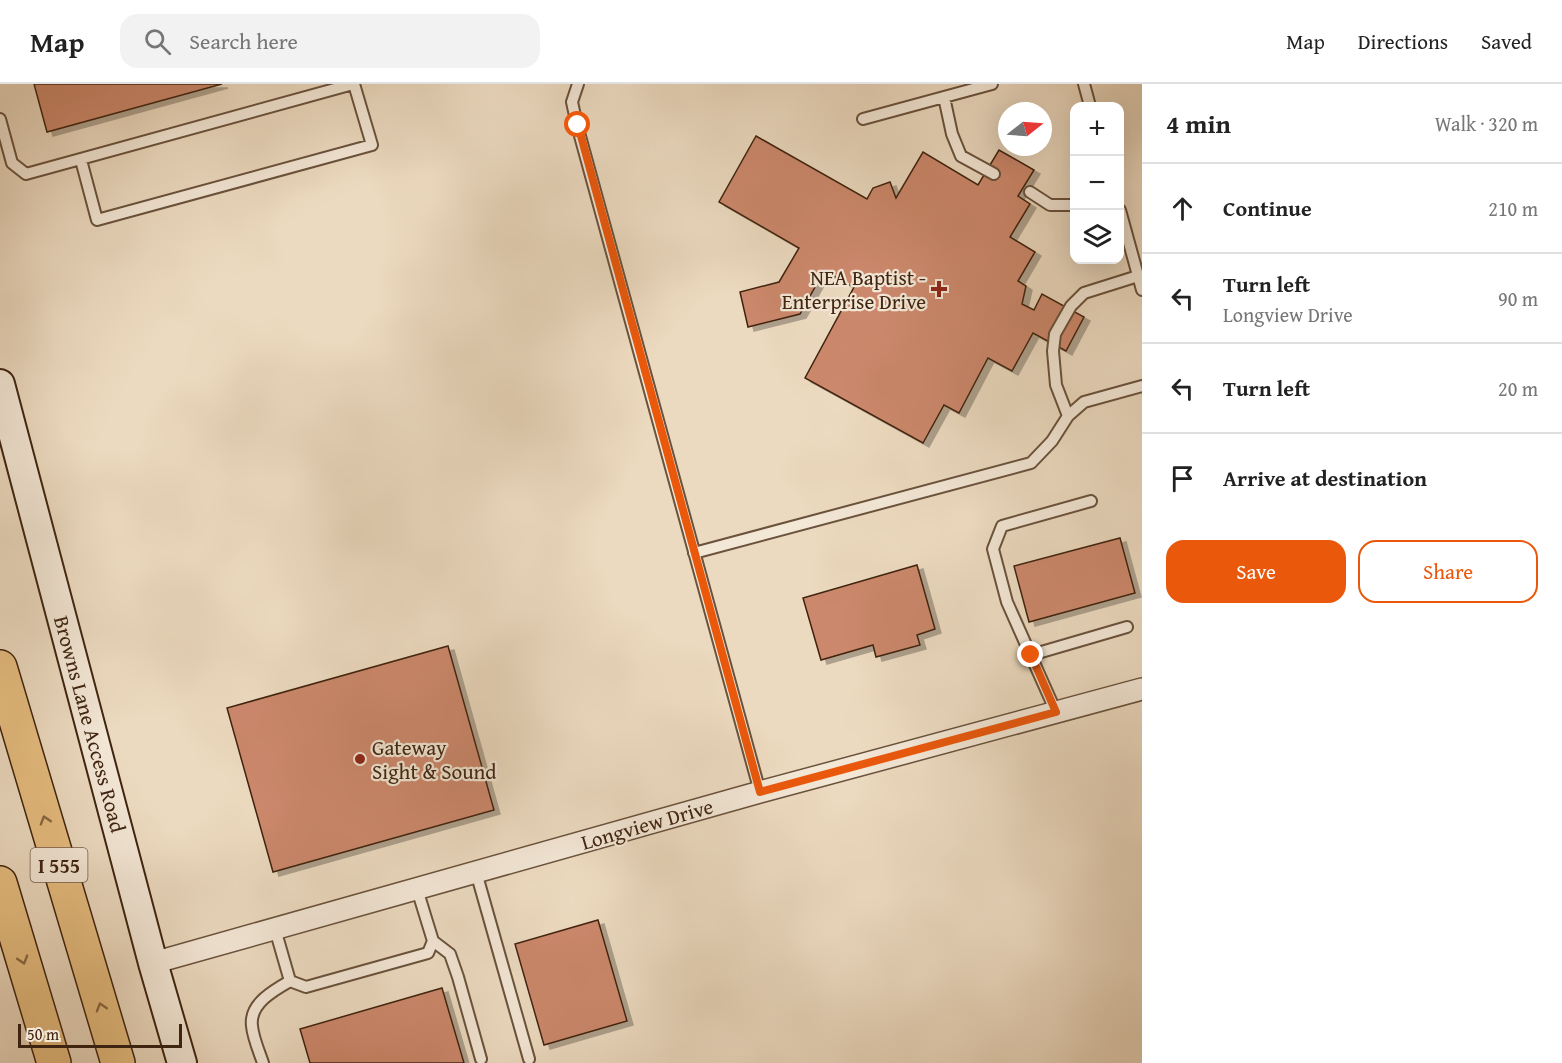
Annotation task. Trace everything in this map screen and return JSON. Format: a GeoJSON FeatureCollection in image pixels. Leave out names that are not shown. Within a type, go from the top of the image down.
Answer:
{"type":"FeatureCollection","features":[{"type":"Feature","properties":{"kind":"highway","name":"I 555"},"geometry":{"type":"LineString","coordinates":[[0,667],[118,1063]]}},
{"type":"Feature","properties":{"kind":"highway","name":"I 555"},"geometry":{"type":"LineString","coordinates":[[0,883],[54,1063]]}},
{"type":"Feature","properties":{"kind":"street","name":"Browns Lane Access Road"},"geometry":{"type":"LineString","coordinates":[[0,384],[153,963],[182,1063]]}},
{"type":"Feature","properties":{"kind":"street","name":"Longview Drive"},"geometry":{"type":"LineString","coordinates":[[153,963],[760,792],[1142,689]]}},
{"type":"Feature","properties":{"kind":"lane"},"geometry":{"type":"LineString","coordinates":[[0,119],[12,163],[26,174],[81,160],[320,89],[354,84],[372,145],[97,220],[81,160]]}},
{"type":"Feature","properties":{"kind":"lane"},"geometry":{"type":"LineString","coordinates":[[578,84],[572,102],[760,792]]}},
{"type":"Feature","properties":{"kind":"lane"},"geometry":{"type":"LineString","coordinates":[[863,119],[992,84]]}},
{"type":"Feature","properties":{"kind":"lane"},"geometry":{"type":"LineString","coordinates":[[1084,84],[1089,102]]}},
{"type":"Feature","properties":{"kind":"lane"},"geometry":{"type":"LineString","coordinates":[[944,97],[952,134],[961,156],[994,174]]}},
{"type":"Feature","properties":{"kind":"lane"},"geometry":{"type":"LineString","coordinates":[[0,166],[12,163]]}},
{"type":"Feature","properties":{"kind":"lane"},"geometry":{"type":"LineString","coordinates":[[1030,192],[1050,205],[1070,205]]}},
{"type":"Feature","properties":{"kind":"lane"},"geometry":{"type":"LineString","coordinates":[[1124,227],[1142,290]]}},
{"type":"Feature","properties":{"kind":"lane"},"geometry":{"type":"LineString","coordinates":[[1068,416],[1056,385],[1053,351],[1055,334],[1071,306],[1084,293],[1138,276]]}},
{"type":"Feature","properties":{"kind":"lane"},"geometry":{"type":"LineString","coordinates":[[694,553],[1030,463],[1052,441],[1068,416],[1084,402],[1142,386]]}},
{"type":"Feature","properties":{"kind":"lane"},"geometry":{"type":"LineString","coordinates":[[1056,712],[1007,602],[993,549],[1002,526],[1091,501]]}},
{"type":"Feature","properties":{"kind":"lane"},"geometry":{"type":"LineString","coordinates":[[1031,655],[1127,627]]}},
{"type":"Feature","properties":{"kind":"lane"},"geometry":{"type":"LineString","coordinates":[[476,872],[529,1059]]}},
{"type":"Feature","properties":{"kind":"lane"},"geometry":{"type":"LineString","coordinates":[[263,1063],[251,1025],[261,1001],[270,992],[290,981],[306,987],[428,953],[432,941],[417,889]]}},
{"type":"Feature","properties":{"kind":"lane"},"geometry":{"type":"LineString","coordinates":[[275,929],[290,981]]}},
{"type":"Feature","properties":{"kind":"lane"},"geometry":{"type":"LineString","coordinates":[[432,941],[450,954],[481,1059]]}},
{"type":"Feature","properties":{"kind":"building"},"geometry":{"type":"Polygon","coordinates":[[[34,84],[222,84],[47,132],[34,84]]]}},
{"type":"Feature","properties":{"kind":"building","name":"NEA Baptist - Enterprise Drive"},"geometry":{"type":"Polygon","coordinates":[[[756,136],[867,199],[873,188],[890,182],[896,198],[923,152],[978,185],[998,152],[998,156],[1010,156],[1034,170],[1018,196],[1030,204],[1010,237],[1035,252],[1018,281],[1026,286],[1022,304],[1034,310],[1042,294],[1084,317],[1066,351],[1033,333],[1012,371],[988,358],[959,413],[944,405],[923,443],[805,378],[854,287],[824,271],[800,314],[748,327],[740,292],[779,282],[799,248],[719,202],[756,136]]]}},
{"type":"Feature","properties":{"kind":"building"},"geometry":{"type":"Polygon","coordinates":[[[1120,538],[1135,593],[1029,622],[1014,566],[1120,538]]]}},
{"type":"Feature","properties":{"kind":"building"},"geometry":{"type":"Polygon","coordinates":[[[917,565],[935,629],[917,635],[920,645],[876,657],[873,645],[821,660],[803,598],[917,565]]]}},
{"type":"Feature","properties":{"kind":"building","name":"Gateway Sight & Sound"},"geometry":{"type":"Polygon","coordinates":[[[448,646],[494,810],[273,872],[227,708],[448,646]]]}},
{"type":"Feature","properties":{"kind":"building"},"geometry":{"type":"Polygon","coordinates":[[[598,920],[627,1021],[544,1045],[515,944],[598,920]]]}},
{"type":"Feature","properties":{"kind":"building"},"geometry":{"type":"Polygon","coordinates":[[[442,988],[464,1063],[310,1063],[300,1029],[442,988]]]}},
{"type":"Feature","properties":{"kind":"place","name":"NEA Baptist - Enterprise Drive"},"geometry":{"type":"Point","coordinates":[939,289]}},
{"type":"Feature","properties":{"kind":"place","name":"Gateway Sight & Sound"},"geometry":{"type":"Point","coordinates":[360,759]}},
{"type":"Feature","properties":{"kind":"route"},"geometry":{"type":"LineString","coordinates":[[578,125],[760,792],[1056,712],[1031,655]]}}]}
